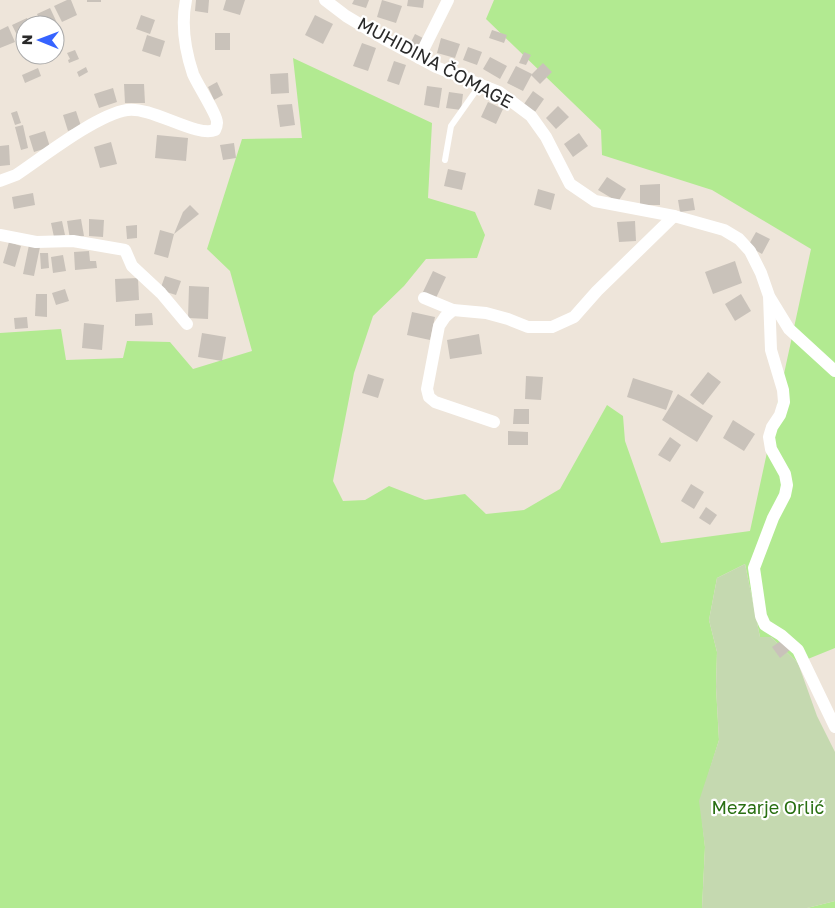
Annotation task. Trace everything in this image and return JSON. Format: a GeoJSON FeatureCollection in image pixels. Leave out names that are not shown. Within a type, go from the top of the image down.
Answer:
{"type":"FeatureCollection","features":[{"type":"Feature","properties":{"kind":"street"},"geometry":{"type":"LineString","coordinates":[[0,181],[16,176],[100,119],[127,110],[150,112],[172,122],[203,131],[211,132],[215,130],[218,124],[216,117],[193,73],[187,48],[183,12],[186,0]]}},
{"type":"Feature","properties":{"kind":"street","name":"MUHIDINA ČOMAGE"},"geometry":{"type":"LineString","coordinates":[[325,0],[346,16],[436,67],[499,92],[531,116],[546,137],[570,184],[596,200],[674,216],[724,230],[740,239],[754,258],[769,296],[771,350],[783,390],[784,402],[769,437],[771,449],[785,474],[788,485],[754,568],[761,616],[765,624],[798,650],[835,727]]}},
{"type":"Feature","properties":{"kind":"street"},"geometry":{"type":"LineString","coordinates":[[419,58],[448,0]]}},
{"type":"Feature","properties":{"kind":"street"},"geometry":{"type":"LineString","coordinates":[[424,298],[453,310],[486,313],[528,327],[552,327],[574,317],[597,291],[674,216]]}},
{"type":"Feature","properties":{"kind":"street"},"geometry":{"type":"LineString","coordinates":[[0,235],[36,242],[73,241],[126,250],[132,266],[161,293],[188,324]]}},
{"type":"Feature","properties":{"kind":"street"},"geometry":{"type":"LineString","coordinates":[[769,296],[789,328],[835,371]]}},
{"type":"Feature","properties":{"kind":"street"},"geometry":{"type":"LineString","coordinates":[[453,310],[445,317],[440,326],[427,389],[430,397],[435,402],[494,422]]}},
{"type":"Feature","properties":{"kind":"lane"},"geometry":{"type":"LineString","coordinates":[[445,160],[451,126],[480,85]]}},
{"type":"Feature","properties":{"kind":"green space"},"geometry":{"type":"Polygon","coordinates":[[[494,0],[835,0],[835,648],[798,663],[771,637],[760,637],[745,564],[717,578],[709,620],[717,652],[716,687],[719,740],[700,801],[705,847],[702,908],[0,908],[0,333],[61,329],[66,360],[123,358],[127,341],[170,342],[193,369],[252,351],[230,271],[207,249],[242,139],[302,138],[293,58],[432,123],[428,198],[475,212],[485,235],[477,258],[426,259],[404,286],[373,316],[354,373],[333,481],[343,501],[365,500],[389,486],[425,500],[465,494],[486,514],[524,510],[560,489],[607,405],[623,416],[625,441],[661,543],[750,531],[811,249],[712,190],[602,155],[601,130],[486,19],[494,0]]]}},
{"type":"Feature","properties":{"kind":"green space","name":"Mezarje Orlić"},"geometry":{"type":"Polygon","coordinates":[[[745,564],[760,637],[771,637],[798,663],[817,716],[835,752],[835,901],[807,908],[702,908],[705,847],[699,801],[719,740],[716,687],[717,652],[709,620],[717,578],[745,564]]]}},
{"type":"Feature","properties":{"kind":"green space"},"geometry":{"type":"Polygon","coordinates":[[[835,901],[835,908],[807,908],[835,901]]]}},
{"type":"Feature","properties":{"kind":"building"},"geometry":{"type":"Polygon","coordinates":[[[71,0],[77,15],[65,21],[65,15],[58,15],[54,6],[71,0]]]}},
{"type":"Feature","properties":{"kind":"building"},"geometry":{"type":"Polygon","coordinates":[[[87,0],[101,0],[101,2],[87,2],[87,0]]]}},
{"type":"Feature","properties":{"kind":"building"},"geometry":{"type":"Polygon","coordinates":[[[196,0],[209,0],[208,13],[195,11],[196,0]]]}},
{"type":"Feature","properties":{"kind":"building"},"geometry":{"type":"Polygon","coordinates":[[[226,0],[245,0],[240,15],[223,10],[226,0]]]}},
{"type":"Feature","properties":{"kind":"building"},"geometry":{"type":"Polygon","coordinates":[[[354,0],[369,0],[366,8],[352,4],[354,0]]]}},
{"type":"Feature","properties":{"kind":"building"},"geometry":{"type":"Polygon","coordinates":[[[382,0],[402,6],[396,23],[377,17],[382,0]]]}},
{"type":"Feature","properties":{"kind":"building"},"geometry":{"type":"Polygon","coordinates":[[[408,0],[424,0],[423,8],[407,6],[408,0]]]}},
{"type":"Feature","properties":{"kind":"building"},"geometry":{"type":"Polygon","coordinates":[[[50,8],[53,15],[37,15],[50,8]]]}},
{"type":"Feature","properties":{"kind":"building"},"geometry":{"type":"Polygon","coordinates":[[[141,15],[155,20],[150,34],[136,29],[141,15]]]}},
{"type":"Feature","properties":{"kind":"building"},"geometry":{"type":"Polygon","coordinates":[[[315,15],[333,24],[323,44],[305,35],[315,15]]]}},
{"type":"Feature","properties":{"kind":"building"},"geometry":{"type":"Polygon","coordinates":[[[8,26],[15,42],[0,48],[0,30],[8,26]]]}},
{"type":"Feature","properties":{"kind":"building"},"geometry":{"type":"Polygon","coordinates":[[[492,30],[507,35],[504,43],[489,38],[492,30]]]}},
{"type":"Feature","properties":{"kind":"building"},"geometry":{"type":"Polygon","coordinates":[[[215,33],[230,33],[230,50],[215,50],[215,33]]]}},
{"type":"Feature","properties":{"kind":"building"},"geometry":{"type":"Polygon","coordinates":[[[415,34],[423,38],[418,50],[409,46],[415,34]]]}},
{"type":"Feature","properties":{"kind":"building"},"geometry":{"type":"Polygon","coordinates":[[[147,35],[165,41],[160,57],[142,51],[147,35]]]}},
{"type":"Feature","properties":{"kind":"building"},"geometry":{"type":"Polygon","coordinates":[[[441,38],[460,44],[455,58],[437,53],[441,38]]]}},
{"type":"Feature","properties":{"kind":"building"},"geometry":{"type":"Polygon","coordinates":[[[362,43],[376,48],[368,71],[353,66],[362,43]]]}},
{"type":"Feature","properties":{"kind":"building"},"geometry":{"type":"Polygon","coordinates":[[[468,47],[482,52],[477,65],[463,60],[468,47]]]}},
{"type":"Feature","properties":{"kind":"building"},"geometry":{"type":"Polygon","coordinates":[[[75,50],[79,59],[69,63],[68,60],[70,59],[67,53],[75,50]]]}},
{"type":"Feature","properties":{"kind":"building"},"geometry":{"type":"Polygon","coordinates":[[[524,52],[531,55],[526,65],[519,63],[524,52]]]}},
{"type":"Feature","properties":{"kind":"building"},"geometry":{"type":"Polygon","coordinates":[[[490,57],[507,66],[500,79],[483,69],[490,57]]]}},
{"type":"Feature","properties":{"kind":"building"},"geometry":{"type":"Polygon","coordinates":[[[394,61],[406,65],[399,85],[387,81],[394,61]]]}},
{"type":"Feature","properties":{"kind":"building"},"geometry":{"type":"Polygon","coordinates":[[[543,63],[552,72],[540,84],[531,75],[543,63]]]}},
{"type":"Feature","properties":{"kind":"building"},"geometry":{"type":"Polygon","coordinates":[[[516,66],[532,74],[523,91],[507,83],[516,66]]]}},
{"type":"Feature","properties":{"kind":"building"},"geometry":{"type":"Polygon","coordinates":[[[86,67],[88,72],[79,77],[77,72],[86,67]]]}},
{"type":"Feature","properties":{"kind":"building"},"geometry":{"type":"Polygon","coordinates":[[[38,68],[41,76],[25,83],[22,75],[38,68]]]}},
{"type":"Feature","properties":{"kind":"building"},"geometry":{"type":"Polygon","coordinates":[[[288,73],[289,93],[271,94],[270,74],[288,73]]]}},
{"type":"Feature","properties":{"kind":"building"},"geometry":{"type":"Polygon","coordinates":[[[217,82],[223,95],[214,100],[208,87],[217,82]]]}},
{"type":"Feature","properties":{"kind":"building"},"geometry":{"type":"Polygon","coordinates":[[[124,84],[144,84],[145,103],[125,103],[124,84]]]}},
{"type":"Feature","properties":{"kind":"building"},"geometry":{"type":"Polygon","coordinates":[[[427,86],[442,88],[439,108],[424,105],[427,86]]]}},
{"type":"Feature","properties":{"kind":"building"},"geometry":{"type":"Polygon","coordinates":[[[113,88],[117,102],[99,108],[94,94],[113,88]]]}},
{"type":"Feature","properties":{"kind":"building"},"geometry":{"type":"Polygon","coordinates":[[[533,91],[544,99],[535,112],[524,104],[533,91]]]}},
{"type":"Feature","properties":{"kind":"building"},"geometry":{"type":"Polygon","coordinates":[[[449,92],[463,94],[461,110],[446,108],[449,92]]]}},
{"type":"Feature","properties":{"kind":"building"},"geometry":{"type":"Polygon","coordinates":[[[488,102],[503,109],[496,124],[481,117],[488,102]]]}},
{"type":"Feature","properties":{"kind":"building"},"geometry":{"type":"Polygon","coordinates":[[[292,104],[295,125],[280,127],[277,105],[292,104]]]}},
{"type":"Feature","properties":{"kind":"building"},"geometry":{"type":"Polygon","coordinates":[[[558,106],[569,117],[556,129],[546,118],[558,106]]]}},
{"type":"Feature","properties":{"kind":"building"},"geometry":{"type":"Polygon","coordinates":[[[17,111],[21,123],[15,125],[11,113],[17,111]]]}},
{"type":"Feature","properties":{"kind":"building"},"geometry":{"type":"Polygon","coordinates":[[[76,111],[81,126],[68,131],[63,115],[76,111]]]}},
{"type":"Feature","properties":{"kind":"building"},"geometry":{"type":"Polygon","coordinates":[[[23,125],[28,148],[21,150],[15,127],[23,125]]]}},
{"type":"Feature","properties":{"kind":"building"},"geometry":{"type":"Polygon","coordinates":[[[45,131],[50,147],[34,152],[29,136],[45,131]]]}},
{"type":"Feature","properties":{"kind":"building"},"geometry":{"type":"Polygon","coordinates":[[[579,133],[588,146],[573,157],[564,144],[579,133]]]}},
{"type":"Feature","properties":{"kind":"building"},"geometry":{"type":"Polygon","coordinates":[[[157,135],[188,138],[186,161],[155,158],[157,135]]]}},
{"type":"Feature","properties":{"kind":"building"},"geometry":{"type":"Polygon","coordinates":[[[111,142],[117,164],[100,168],[94,147],[111,142]]]}},
{"type":"Feature","properties":{"kind":"building"},"geometry":{"type":"Polygon","coordinates":[[[234,143],[236,158],[223,160],[220,145],[234,143]]]}},
{"type":"Feature","properties":{"kind":"building"},"geometry":{"type":"Polygon","coordinates":[[[9,145],[10,165],[0,166],[0,146],[9,145]]]}},
{"type":"Feature","properties":{"kind":"building"},"geometry":{"type":"Polygon","coordinates":[[[448,169],[466,173],[462,190],[444,186],[448,169]]]}},
{"type":"Feature","properties":{"kind":"building"},"geometry":{"type":"Polygon","coordinates":[[[607,177],[626,189],[618,202],[598,190],[607,177]]]}},
{"type":"Feature","properties":{"kind":"building"},"geometry":{"type":"Polygon","coordinates":[[[660,184],[660,205],[640,205],[640,185],[660,184]]]}},
{"type":"Feature","properties":{"kind":"building"},"geometry":{"type":"Polygon","coordinates":[[[538,189],[555,194],[551,210],[534,205],[538,189]]]}},
{"type":"Feature","properties":{"kind":"building"},"geometry":{"type":"Polygon","coordinates":[[[33,193],[35,205],[14,209],[12,197],[33,193]]]}},
{"type":"Feature","properties":{"kind":"building"},"geometry":{"type":"Polygon","coordinates":[[[693,198],[695,210],[680,212],[678,200],[693,198]]]}},
{"type":"Feature","properties":{"kind":"building"},"geometry":{"type":"Polygon","coordinates":[[[190,205],[199,214],[174,234],[183,212],[190,205]]]}},
{"type":"Feature","properties":{"kind":"building"},"geometry":{"type":"Polygon","coordinates":[[[81,219],[84,236],[70,239],[67,221],[81,219]]]}},
{"type":"Feature","properties":{"kind":"building"},"geometry":{"type":"Polygon","coordinates":[[[89,219],[104,220],[103,237],[89,236],[89,219]]]}},
{"type":"Feature","properties":{"kind":"building"},"geometry":{"type":"Polygon","coordinates":[[[62,221],[65,235],[54,237],[51,223],[62,221]]]}},
{"type":"Feature","properties":{"kind":"building"},"geometry":{"type":"Polygon","coordinates":[[[635,221],[636,241],[619,242],[617,222],[635,221]]]}},
{"type":"Feature","properties":{"kind":"building"},"geometry":{"type":"Polygon","coordinates":[[[137,225],[137,238],[127,239],[126,226],[137,225]]]}},
{"type":"Feature","properties":{"kind":"building"},"geometry":{"type":"Polygon","coordinates":[[[160,230],[174,234],[168,258],[154,254],[160,230]]]}},
{"type":"Feature","properties":{"kind":"building"},"geometry":{"type":"Polygon","coordinates":[[[756,232],[770,239],[762,254],[748,246],[756,232]]]}},
{"type":"Feature","properties":{"kind":"building"},"geometry":{"type":"Polygon","coordinates":[[[9,242],[21,246],[15,267],[3,263],[9,242]]]}},
{"type":"Feature","properties":{"kind":"building"},"geometry":{"type":"Polygon","coordinates":[[[29,245],[40,247],[34,276],[23,274],[29,245]]]}},
{"type":"Feature","properties":{"kind":"building"},"geometry":{"type":"Polygon","coordinates":[[[89,251],[90,261],[96,261],[97,268],[75,270],[74,252],[89,251]]]}},
{"type":"Feature","properties":{"kind":"building"},"geometry":{"type":"Polygon","coordinates":[[[40,253],[48,253],[49,268],[41,269],[40,253]]]}},
{"type":"Feature","properties":{"kind":"building"},"geometry":{"type":"Polygon","coordinates":[[[63,255],[66,271],[53,273],[51,257],[63,255]]]}},
{"type":"Feature","properties":{"kind":"building"},"geometry":{"type":"Polygon","coordinates":[[[735,261],[742,283],[713,294],[705,272],[735,261]]]}},
{"type":"Feature","properties":{"kind":"building"},"geometry":{"type":"Polygon","coordinates":[[[433,271],[446,277],[435,300],[422,294],[433,271]]]}},
{"type":"Feature","properties":{"kind":"building"},"geometry":{"type":"Polygon","coordinates":[[[165,276],[181,281],[176,295],[160,290],[165,276]]]}},
{"type":"Feature","properties":{"kind":"building"},"geometry":{"type":"Polygon","coordinates":[[[138,278],[139,300],[116,302],[115,279],[138,278]]]}},
{"type":"Feature","properties":{"kind":"building"},"geometry":{"type":"Polygon","coordinates":[[[189,286],[209,287],[208,319],[188,318],[189,286]]]}},
{"type":"Feature","properties":{"kind":"building"},"geometry":{"type":"Polygon","coordinates":[[[65,289],[69,301],[56,305],[52,293],[65,289]]]}},
{"type":"Feature","properties":{"kind":"building"},"geometry":{"type":"Polygon","coordinates":[[[36,294],[47,294],[47,317],[35,316],[36,294]]]}},
{"type":"Feature","properties":{"kind":"building"},"geometry":{"type":"Polygon","coordinates":[[[741,294],[751,311],[735,321],[725,304],[741,294]]]}},
{"type":"Feature","properties":{"kind":"building"},"geometry":{"type":"Polygon","coordinates":[[[412,312],[435,317],[430,340],[407,335],[412,312]]]}},
{"type":"Feature","properties":{"kind":"building"},"geometry":{"type":"Polygon","coordinates":[[[152,313],[153,325],[135,326],[135,314],[152,313]]]}},
{"type":"Feature","properties":{"kind":"building"},"geometry":{"type":"Polygon","coordinates":[[[27,317],[28,328],[15,329],[14,318],[27,317]]]}},
{"type":"Feature","properties":{"kind":"building"},"geometry":{"type":"Polygon","coordinates":[[[84,323],[104,325],[102,350],[82,348],[84,323]]]}},
{"type":"Feature","properties":{"kind":"building"},"geometry":{"type":"Polygon","coordinates":[[[202,333],[226,337],[222,361],[198,357],[202,333]]]}},
{"type":"Feature","properties":{"kind":"building"},"geometry":{"type":"Polygon","coordinates":[[[479,334],[482,354],[450,359],[447,340],[479,334]]]}},
{"type":"Feature","properties":{"kind":"building"},"geometry":{"type":"Polygon","coordinates":[[[708,372],[721,382],[703,405],[690,395],[708,372]]]}},
{"type":"Feature","properties":{"kind":"building"},"geometry":{"type":"Polygon","coordinates":[[[368,374],[384,379],[378,398],[362,393],[368,374]]]}},
{"type":"Feature","properties":{"kind":"building"},"geometry":{"type":"Polygon","coordinates":[[[526,376],[543,377],[541,400],[525,399],[526,376]]]}},
{"type":"Feature","properties":{"kind":"building"},"geometry":{"type":"Polygon","coordinates":[[[633,378],[673,391],[666,410],[627,397],[633,378]]]}},
{"type":"Feature","properties":{"kind":"building"},"geometry":{"type":"Polygon","coordinates":[[[678,394],[713,416],[697,442],[662,420],[678,394]]]}},
{"type":"Feature","properties":{"kind":"building"},"geometry":{"type":"Polygon","coordinates":[[[514,409],[529,409],[529,424],[513,424],[514,409]]]}},
{"type":"Feature","properties":{"kind":"building"},"geometry":{"type":"Polygon","coordinates":[[[733,420],[755,434],[744,451],[723,438],[733,420]]]}},
{"type":"Feature","properties":{"kind":"building"},"geometry":{"type":"Polygon","coordinates":[[[508,431],[528,432],[528,445],[508,445],[508,431]]]}},
{"type":"Feature","properties":{"kind":"building"},"geometry":{"type":"Polygon","coordinates":[[[670,437],[681,445],[670,462],[658,455],[670,437]]]}},
{"type":"Feature","properties":{"kind":"building"},"geometry":{"type":"Polygon","coordinates":[[[691,484],[704,492],[694,509],[681,501],[691,484]]]}},
{"type":"Feature","properties":{"kind":"building"},"geometry":{"type":"Polygon","coordinates":[[[706,507],[717,515],[710,525],[699,518],[706,507]]]}},
{"type":"Feature","properties":{"kind":"building"},"geometry":{"type":"Polygon","coordinates":[[[782,640],[790,650],[780,658],[772,647],[782,640]]]}}]}
